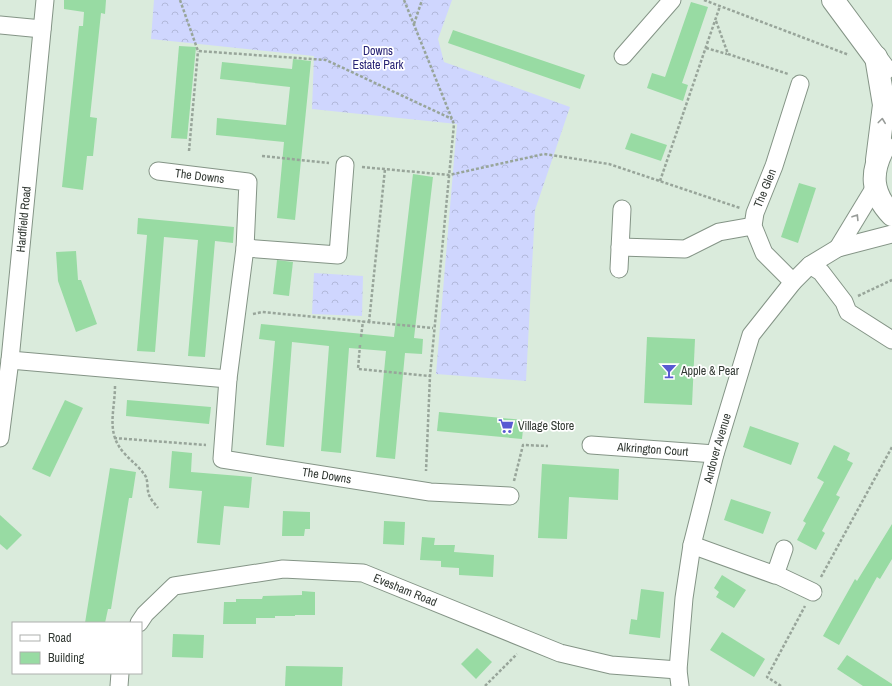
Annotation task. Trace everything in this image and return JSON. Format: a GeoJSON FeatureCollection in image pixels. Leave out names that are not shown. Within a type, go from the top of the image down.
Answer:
{"type":"FeatureCollection","features":[{"type":"Feature","properties":{"kind":"street","name":"Hardfield Road"},"geometry":{"type":"LineString","coordinates":[[0,438],[10,360],[45,0]]}},
{"type":"Feature","properties":{"kind":"street"},"geometry":{"type":"LineString","coordinates":[[623,56],[672,0]]}},
{"type":"Feature","properties":{"kind":"street"},"geometry":{"type":"LineString","coordinates":[[834,0],[892,80]]}},
{"type":"Feature","properties":{"kind":"street"},"geometry":{"type":"LineString","coordinates":[[0,25],[42,29]]}},
{"type":"Feature","properties":{"kind":"street"},"geometry":{"type":"LineString","coordinates":[[875,56],[884,105],[874,173],[875,187],[881,202],[892,215]]}},
{"type":"Feature","properties":{"kind":"street","name":"The Glen"},"geometry":{"type":"LineString","coordinates":[[754,219],[774,166],[800,84]]}},
{"type":"Feature","properties":{"kind":"street"},"geometry":{"type":"LineString","coordinates":[[877,160],[884,146],[892,139]]}},
{"type":"Feature","properties":{"kind":"street"},"geometry":{"type":"LineString","coordinates":[[245,248],[338,255],[345,165]]}},
{"type":"Feature","properties":{"kind":"street","name":"The Downs"},"geometry":{"type":"LineString","coordinates":[[158,171],[248,182],[245,248],[228,379],[222,459],[430,492],[510,496]]}},
{"type":"Feature","properties":{"kind":"street","name":"Andover Avenue"},"geometry":{"type":"LineString","coordinates":[[838,248],[875,187]]}},
{"type":"Feature","properties":{"kind":"street"},"geometry":{"type":"LineString","coordinates":[[619,269],[622,209]]}},
{"type":"Feature","properties":{"kind":"street"},"geometry":{"type":"LineString","coordinates":[[620,247],[685,249],[719,232],[754,219],[764,253],[793,282]]}},
{"type":"Feature","properties":{"kind":"street","name":"Andover Avenue"},"geometry":{"type":"LineString","coordinates":[[679,678],[684,598],[692,545],[715,454],[751,335],[793,282],[810,265],[838,248],[892,234]]}},
{"type":"Feature","properties":{"kind":"street"},"geometry":{"type":"LineString","coordinates":[[810,265],[821,272],[844,302],[848,312],[892,340]]}},
{"type":"Feature","properties":{"kind":"street"},"geometry":{"type":"LineString","coordinates":[[10,360],[228,379]]}},
{"type":"Feature","properties":{"kind":"street","name":"Alkrington Court"},"geometry":{"type":"LineString","coordinates":[[591,446],[715,454]]}},
{"type":"Feature","properties":{"kind":"street"},"geometry":{"type":"LineString","coordinates":[[692,545],[775,574],[813,592]]}},
{"type":"Feature","properties":{"kind":"street"},"geometry":{"type":"LineString","coordinates":[[775,574],[784,549]]}},
{"type":"Feature","properties":{"kind":"street","name":"Evesham Road"},"geometry":{"type":"LineString","coordinates":[[141,622],[145,614],[174,586],[283,569],[363,573],[560,653],[611,665],[679,678]]}},
{"type":"Feature","properties":{"kind":"street"},"geometry":{"type":"LineString","coordinates":[[119,686],[120,674]]}},
{"type":"Feature","properties":{"kind":"path"},"geometry":{"type":"LineString","coordinates":[[180,0],[198,51],[189,151]]}},
{"type":"Feature","properties":{"kind":"path"},"geometry":{"type":"LineString","coordinates":[[404,0],[454,124],[430,376],[426,471]]}},
{"type":"Feature","properties":{"kind":"path"},"geometry":{"type":"LineString","coordinates":[[414,25],[422,0]]}},
{"type":"Feature","properties":{"kind":"path"},"geometry":{"type":"LineString","coordinates":[[704,0],[865,61],[875,56]]}},
{"type":"Feature","properties":{"kind":"path"},"geometry":{"type":"LineString","coordinates":[[660,181],[720,6]]}},
{"type":"Feature","properties":{"kind":"path"},"geometry":{"type":"LineString","coordinates":[[715,20],[728,54]]}},
{"type":"Feature","properties":{"kind":"path"},"geometry":{"type":"LineString","coordinates":[[706,48],[801,78],[800,84]]}},
{"type":"Feature","properties":{"kind":"path"},"geometry":{"type":"LineString","coordinates":[[198,51],[326,60],[452,119]]}},
{"type":"Feature","properties":{"kind":"path"},"geometry":{"type":"LineString","coordinates":[[262,156],[449,175],[544,154],[609,164],[660,181],[754,219]]}},
{"type":"Feature","properties":{"kind":"path"},"geometry":{"type":"LineString","coordinates":[[369,322],[385,169]]}},
{"type":"Feature","properties":{"kind":"path"},"geometry":{"type":"LineString","coordinates":[[844,302],[892,280]]}},
{"type":"Feature","properties":{"kind":"path"},"geometry":{"type":"LineString","coordinates":[[237,316],[262,312],[434,328]]}},
{"type":"Feature","properties":{"kind":"path"},"geometry":{"type":"LineString","coordinates":[[361,337],[363,321]]}},
{"type":"Feature","properties":{"kind":"path"},"geometry":{"type":"LineString","coordinates":[[360,345],[358,369],[430,376]]}},
{"type":"Feature","properties":{"kind":"path"},"geometry":{"type":"LineString","coordinates":[[114,370],[115,402],[111,422],[114,438],[124,453],[138,465],[146,478],[149,495],[158,508]]}},
{"type":"Feature","properties":{"kind":"path"},"geometry":{"type":"LineString","coordinates":[[114,438],[223,446]]}},
{"type":"Feature","properties":{"kind":"path"},"geometry":{"type":"LineString","coordinates":[[510,496],[523,446],[548,446]]}},
{"type":"Feature","properties":{"kind":"path"},"geometry":{"type":"LineString","coordinates":[[781,686],[767,677],[892,447]]}},
{"type":"Feature","properties":{"kind":"path"},"geometry":{"type":"LineString","coordinates":[[486,686],[530,641]]}},
{"type":"Feature","properties":{"kind":"green space","name":"Downs Estate Park"},"geometry":{"type":"Polygon","coordinates":[[[154,0],[452,0],[438,39],[444,62],[570,107],[535,210],[526,381],[436,374],[457,124],[312,109],[314,56],[151,39],[154,0]]]}},
{"type":"Feature","properties":{"kind":"green space"},"geometry":{"type":"Polygon","coordinates":[[[314,273],[363,276],[362,316],[312,314],[314,273]]]}},
{"type":"Feature","properties":{"kind":"building"},"geometry":{"type":"Polygon","coordinates":[[[64,0],[106,0],[105,14],[101,13],[90,117],[97,118],[93,156],[87,156],[83,190],[62,187],[79,26],[83,26],[84,12],[64,9],[64,0]]]}},
{"type":"Feature","properties":{"kind":"building"},"geometry":{"type":"Polygon","coordinates":[[[691,2],[708,7],[682,83],[688,85],[683,101],[647,88],[652,73],[665,77],[691,2]]]}},
{"type":"Feature","properties":{"kind":"building"},"geometry":{"type":"Polygon","coordinates":[[[453,30],[585,75],[580,89],[448,43],[453,30]]]}},
{"type":"Feature","properties":{"kind":"building"},"geometry":{"type":"Polygon","coordinates":[[[179,46],[196,47],[187,139],[171,138],[179,46]]]}},
{"type":"Feature","properties":{"kind":"building"},"geometry":{"type":"Polygon","coordinates":[[[293,59],[311,61],[295,220],[277,218],[284,142],[216,135],[217,118],[286,125],[290,87],[220,79],[222,62],[292,69],[293,59]]]}},
{"type":"Feature","properties":{"kind":"building"},"geometry":{"type":"Polygon","coordinates":[[[631,133],[667,145],[661,161],[625,149],[631,133]]]}},
{"type":"Feature","properties":{"kind":"building"},"geometry":{"type":"Polygon","coordinates":[[[413,174],[433,177],[414,338],[423,339],[422,354],[405,353],[395,459],[376,457],[386,351],[349,348],[341,453],[321,451],[329,346],[292,342],[284,447],[266,445],[275,341],[259,339],[261,324],[394,337],[413,174]]]}},
{"type":"Feature","properties":{"kind":"building"},"geometry":{"type":"Polygon","coordinates":[[[799,183],[816,188],[798,243],[781,237],[799,183]]]}},
{"type":"Feature","properties":{"kind":"building"},"geometry":{"type":"Polygon","coordinates":[[[138,218],[234,227],[233,243],[215,241],[205,357],[188,356],[198,240],[164,237],[155,352],[137,351],[147,235],[137,234],[138,218]]]}},
{"type":"Feature","properties":{"kind":"building"},"geometry":{"type":"Polygon","coordinates":[[[76,251],[78,280],[81,280],[97,324],[76,332],[58,281],[56,252],[76,251]]]}},
{"type":"Feature","properties":{"kind":"building"},"geometry":{"type":"Polygon","coordinates":[[[277,260],[293,262],[289,296],[273,294],[277,260]]]}},
{"type":"Feature","properties":{"kind":"building","name":"Apple & Pear"},"geometry":{"type":"Polygon","coordinates":[[[647,337],[695,339],[692,405],[644,403],[647,337]]]}},
{"type":"Feature","properties":{"kind":"building"},"geometry":{"type":"Polygon","coordinates":[[[65,400],[83,408],[50,477],[32,469],[65,400]]]}},
{"type":"Feature","properties":{"kind":"building"},"geometry":{"type":"Polygon","coordinates":[[[127,400],[211,407],[209,424],[126,416],[127,400]]]}},
{"type":"Feature","properties":{"kind":"building"},"geometry":{"type":"Polygon","coordinates":[[[439,412],[524,420],[522,439],[437,431],[439,412]]]}},
{"type":"Feature","properties":{"kind":"building"},"geometry":{"type":"Polygon","coordinates":[[[750,426],[799,443],[791,465],[743,447],[750,426]]]}},
{"type":"Feature","properties":{"kind":"building"},"geometry":{"type":"Polygon","coordinates":[[[834,445],[850,453],[847,460],[853,463],[836,495],[840,497],[822,531],[825,533],[816,550],[797,540],[806,523],[803,521],[824,482],[817,478],[834,445]]]}},
{"type":"Feature","properties":{"kind":"building"},"geometry":{"type":"Polygon","coordinates":[[[172,451],[192,453],[191,472],[252,477],[249,508],[224,506],[220,545],[197,543],[202,491],[169,488],[172,451]]]}},
{"type":"Feature","properties":{"kind":"building"},"geometry":{"type":"Polygon","coordinates":[[[542,464],[619,469],[618,500],[569,497],[567,539],[538,538],[542,464]]]}},
{"type":"Feature","properties":{"kind":"building"},"geometry":{"type":"Polygon","coordinates":[[[110,468],[136,472],[132,498],[129,498],[111,609],[108,609],[105,622],[85,622],[110,468]]]}},
{"type":"Feature","properties":{"kind":"building"},"geometry":{"type":"Polygon","coordinates":[[[731,499],[771,512],[763,534],[724,520],[731,499]]]}},
{"type":"Feature","properties":{"kind":"building"},"geometry":{"type":"Polygon","coordinates":[[[283,511],[310,512],[310,529],[305,529],[304,536],[282,536],[283,511]]]}},
{"type":"Feature","properties":{"kind":"building"},"geometry":{"type":"Polygon","coordinates":[[[0,515],[22,535],[7,550],[0,544],[0,515]]]}},
{"type":"Feature","properties":{"kind":"building"},"geometry":{"type":"Polygon","coordinates":[[[384,521],[405,522],[404,545],[383,544],[384,521]]]}},
{"type":"Feature","properties":{"kind":"building"},"geometry":{"type":"Polygon","coordinates":[[[892,524],[892,559],[880,579],[877,577],[839,645],[823,636],[855,579],[857,581],[892,524]]]}},
{"type":"Feature","properties":{"kind":"building"},"geometry":{"type":"Polygon","coordinates":[[[422,537],[435,538],[434,545],[455,545],[454,552],[494,555],[493,577],[459,575],[459,568],[441,567],[441,561],[420,560],[422,537]]]}},
{"type":"Feature","properties":{"kind":"building"},"geometry":{"type":"Polygon","coordinates":[[[722,575],[746,590],[734,608],[716,597],[719,592],[714,588],[722,575]]]}},
{"type":"Feature","properties":{"kind":"building"},"geometry":{"type":"Polygon","coordinates":[[[641,589],[664,592],[660,638],[629,634],[631,619],[637,620],[641,589]]]}},
{"type":"Feature","properties":{"kind":"building"},"geometry":{"type":"Polygon","coordinates":[[[302,591],[315,592],[315,615],[256,618],[256,624],[223,624],[224,602],[236,602],[236,599],[262,599],[263,596],[302,595],[302,591]]]}},
{"type":"Feature","properties":{"kind":"building"},"geometry":{"type":"Polygon","coordinates":[[[722,632],[765,659],[754,677],[710,650],[722,632]]]}},
{"type":"Feature","properties":{"kind":"building"},"geometry":{"type":"Polygon","coordinates":[[[173,634],[204,635],[203,658],[172,657],[173,634]]]}},
{"type":"Feature","properties":{"kind":"building"},"geometry":{"type":"Polygon","coordinates":[[[477,648],[492,662],[476,679],[461,664],[477,648]]]}},
{"type":"Feature","properties":{"kind":"building"},"geometry":{"type":"Polygon","coordinates":[[[847,655],[892,684],[892,686],[863,686],[837,669],[847,655]]]}},
{"type":"Feature","properties":{"kind":"building"},"geometry":{"type":"Polygon","coordinates":[[[286,666],[343,667],[342,686],[285,686],[286,666]]]}},
{"type":"Feature","properties":{"kind":"place","name":"Apple & Pear"},"geometry":{"type":"Point","coordinates":[669,371]}},
{"type":"Feature","properties":{"kind":"place","name":"Village Store"},"geometry":{"type":"Point","coordinates":[506,426]}}]}
